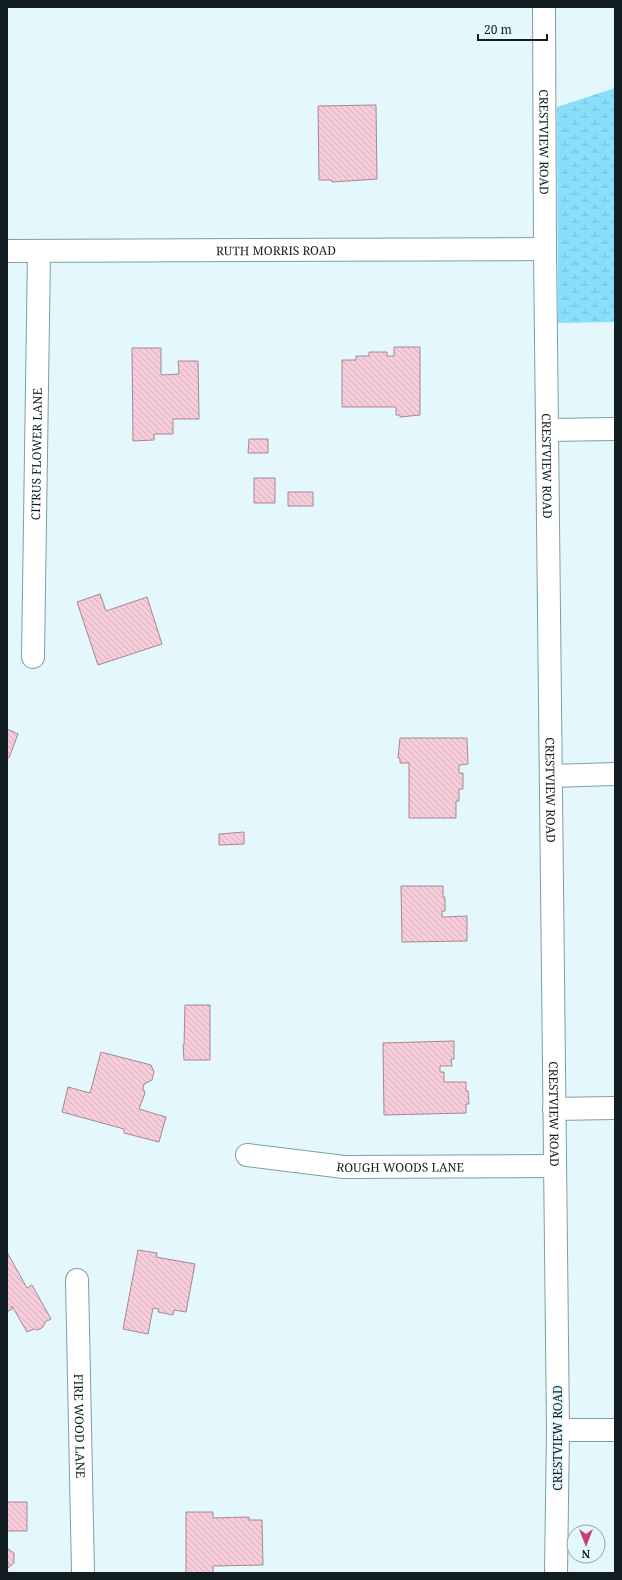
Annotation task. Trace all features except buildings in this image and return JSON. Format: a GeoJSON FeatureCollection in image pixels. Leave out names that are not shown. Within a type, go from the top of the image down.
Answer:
{"type":"FeatureCollection","features":[{"type":"Feature","properties":{"kind":"street","name":"CRESTVIEW ROAD"},"geometry":{"type":"LineString","coordinates":[[544,7],[545,249],[558,1430],[556,1573]]}},
{"type":"Feature","properties":{"kind":"street","name":"RUTH MORRIS ROAD"},"geometry":{"type":"LineString","coordinates":[[7,251],[545,249]]}},
{"type":"Feature","properties":{"kind":"street","name":"CITRUS FLOWER LANE"},"geometry":{"type":"LineString","coordinates":[[33,657],[39,251]]}},
{"type":"Feature","properties":{"kind":"street"},"geometry":{"type":"LineString","coordinates":[[547,430],[615,429]]}},
{"type":"Feature","properties":{"kind":"street"},"geometry":{"type":"LineString","coordinates":[[551,776],[615,774]]}},
{"type":"Feature","properties":{"kind":"street"},"geometry":{"type":"LineString","coordinates":[[554,1109],[615,1108]]}},
{"type":"Feature","properties":{"kind":"street","name":"ROUGH WOODS LANE"},"geometry":{"type":"LineString","coordinates":[[247,1155],[344,1167],[555,1166]]}},
{"type":"Feature","properties":{"kind":"street","name":"FIRE WOOD LANE"},"geometry":{"type":"LineString","coordinates":[[77,1280],[83,1573]]}},
{"type":"Feature","properties":{"kind":"street"},"geometry":{"type":"LineString","coordinates":[[558,1430],[615,1430]]}},
{"type":"Feature","properties":{"kind":"green space"},"geometry":{"type":"Polygon","coordinates":[[[615,88],[615,322],[558,323],[557,107],[615,88]]]}}]}
